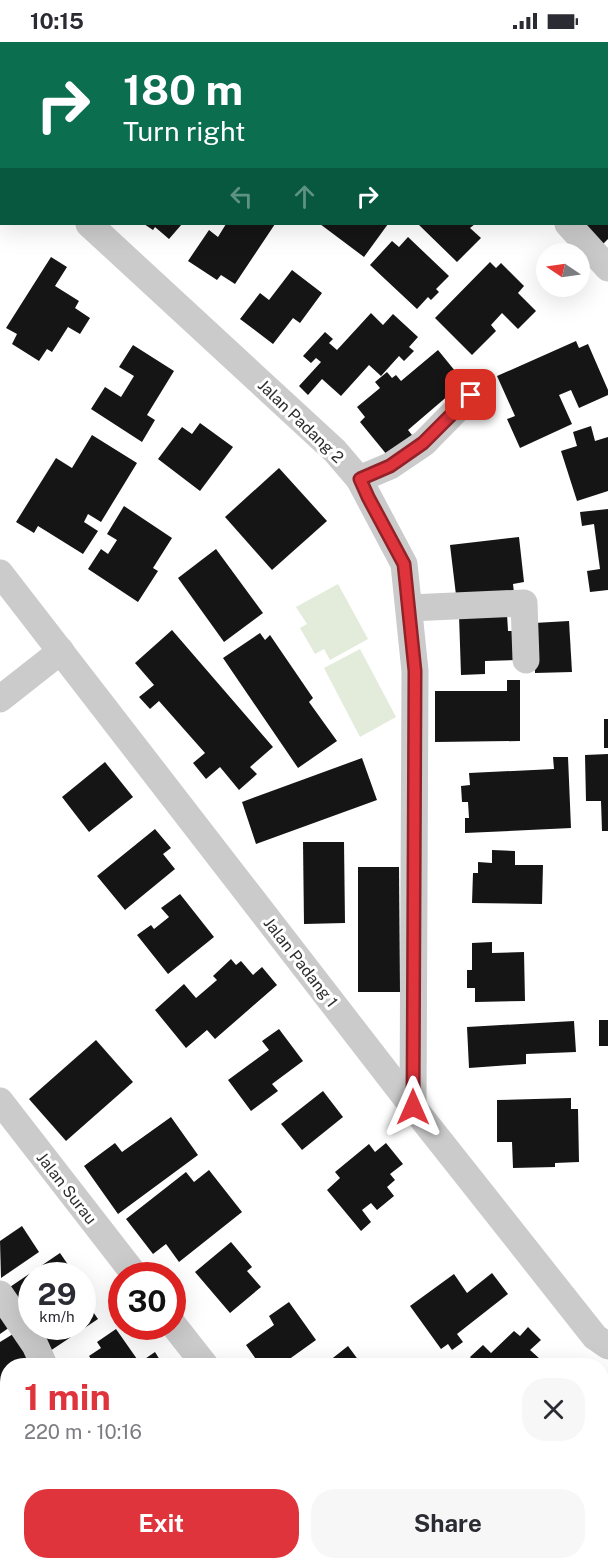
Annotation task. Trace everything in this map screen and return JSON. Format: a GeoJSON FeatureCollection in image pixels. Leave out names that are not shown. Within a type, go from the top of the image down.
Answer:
{"type":"FeatureCollection","features":[{"type":"Feature","properties":{"kind":"street","name":"Jalan Padang 2"},"geometry":{"type":"LineString","coordinates":[[89,225],[335,451],[360,479],[404,564],[415,671],[413,1107]]}},
{"type":"Feature","properties":{"kind":"street"},"geometry":{"type":"LineString","coordinates":[[569,225],[608,268]]}},
{"type":"Feature","properties":{"kind":"street"},"geometry":{"type":"LineString","coordinates":[[360,479],[390,466],[423,443],[471,395]]}},
{"type":"Feature","properties":{"kind":"street","name":"Jalan Padang 1"},"geometry":{"type":"LineString","coordinates":[[0,573],[413,1107],[595,1336],[608,1346]]}},
{"type":"Feature","properties":{"kind":"street"},"geometry":{"type":"LineString","coordinates":[[409,608],[524,603],[526,660]]}},
{"type":"Feature","properties":{"kind":"street"},"geometry":{"type":"LineString","coordinates":[[0,699],[61,651]]}},
{"type":"Feature","properties":{"kind":"street","name":"Jalan Surau"},"geometry":{"type":"LineString","coordinates":[[0,1101],[125,1262]]}},
{"type":"Feature","properties":{"kind":"street"},"geometry":{"type":"LineString","coordinates":[[0,1294],[35,1345],[41,1358]]}},
{"type":"Feature","properties":{"kind":"street"},"geometry":{"type":"LineString","coordinates":[[185,1340],[200,1358]]}},
{"type":"Feature","properties":{"kind":"green space"},"geometry":{"type":"Polygon","coordinates":[[[338,584],[368,639],[330,660],[324,649],[315,654],[300,628],[307,624],[296,607],[338,584]]]}},
{"type":"Feature","properties":{"kind":"green space"},"geometry":{"type":"Polygon","coordinates":[[[360,649],[396,717],[360,737],[324,668],[360,649]]]}},
{"type":"Feature","properties":{"kind":"building"},"geometry":{"type":"Polygon","coordinates":[[[146,225],[181,225],[169,239],[155,227],[153,230],[146,225]]]}},
{"type":"Feature","properties":{"kind":"building"},"geometry":{"type":"Polygon","coordinates":[[[225,225],[274,225],[235,284],[221,275],[217,280],[188,261],[209,230],[218,237],[225,225]]]}},
{"type":"Feature","properties":{"kind":"building"},"geometry":{"type":"Polygon","coordinates":[[[321,225],[387,225],[364,257],[321,225]]]}},
{"type":"Feature","properties":{"kind":"building"},"geometry":{"type":"Polygon","coordinates":[[[419,225],[474,225],[470,228],[481,238],[457,262],[419,225]]]}},
{"type":"Feature","properties":{"kind":"building"},"geometry":{"type":"Polygon","coordinates":[[[582,225],[608,225],[608,239],[601,246],[582,225]]]}},
{"type":"Feature","properties":{"kind":"building"},"geometry":{"type":"Polygon","coordinates":[[[408,237],[449,276],[436,289],[439,292],[431,300],[428,297],[417,309],[370,265],[392,241],[399,247],[408,237]]]}},
{"type":"Feature","properties":{"kind":"building"},"geometry":{"type":"Polygon","coordinates":[[[51,257],[67,267],[55,286],[79,301],[75,308],[90,318],[80,334],[68,327],[52,352],[47,349],[39,361],[12,344],[17,334],[6,328],[51,257]]]}},
{"type":"Feature","properties":{"kind":"building"},"geometry":{"type":"Polygon","coordinates":[[[490,262],[496,268],[501,263],[524,286],[518,293],[536,311],[518,329],[502,313],[491,325],[496,331],[472,355],[435,318],[490,262]]]}},
{"type":"Feature","properties":{"kind":"building"},"geometry":{"type":"Polygon","coordinates":[[[292,270],[322,293],[300,323],[293,318],[273,344],[240,319],[260,293],[269,300],[292,270]]]}},
{"type":"Feature","properties":{"kind":"building"},"geometry":{"type":"Polygon","coordinates":[[[371,313],[383,325],[393,314],[418,337],[409,347],[414,351],[404,361],[399,356],[381,376],[369,365],[341,396],[322,379],[308,395],[299,386],[321,362],[316,358],[311,363],[303,356],[325,332],[333,339],[329,343],[337,350],[371,313]]]}},
{"type":"Feature","properties":{"kind":"building"},"geometry":{"type":"Polygon","coordinates":[[[576,341],[579,348],[588,344],[608,390],[608,395],[579,408],[571,390],[559,395],[572,424],[520,448],[507,419],[515,416],[497,376],[576,341]]]}},
{"type":"Feature","properties":{"kind":"building"},"geometry":{"type":"Polygon","coordinates":[[[133,345],[174,371],[147,415],[155,420],[142,442],[91,409],[105,387],[121,397],[134,376],[119,367],[133,345]]]}},
{"type":"Feature","properties":{"kind":"building"},"geometry":{"type":"Polygon","coordinates":[[[438,350],[464,382],[408,430],[416,440],[392,461],[360,422],[365,417],[357,407],[380,388],[375,382],[387,372],[392,378],[396,375],[401,381],[438,350]]]}},
{"type":"Feature","properties":{"kind":"building"},"geometry":{"type":"Polygon","coordinates":[[[200,423],[233,447],[200,491],[158,459],[182,427],[192,434],[200,423]]]}},
{"type":"Feature","properties":{"kind":"building"},"geometry":{"type":"Polygon","coordinates":[[[591,426],[595,441],[608,437],[608,491],[577,501],[561,451],[577,446],[573,432],[591,426]]]}},
{"type":"Feature","properties":{"kind":"building"},"geometry":{"type":"Polygon","coordinates":[[[92,435],[137,463],[101,522],[88,514],[84,522],[98,531],[83,554],[38,526],[34,533],[16,522],[56,458],[72,468],[92,435]]]}},
{"type":"Feature","properties":{"kind":"building"},"geometry":{"type":"Polygon","coordinates":[[[279,468],[327,521],[272,570],[225,517],[279,468]]]}},
{"type":"Feature","properties":{"kind":"building"},"geometry":{"type":"Polygon","coordinates":[[[124,506],[172,538],[153,568],[158,571],[138,602],[88,569],[101,549],[108,554],[117,540],[107,534],[124,506]]]}},
{"type":"Feature","properties":{"kind":"building"},"geometry":{"type":"Polygon","coordinates":[[[608,509],[608,590],[590,592],[587,571],[600,569],[594,524],[582,526],[580,512],[608,509]]]}},
{"type":"Feature","properties":{"kind":"building"},"geometry":{"type":"Polygon","coordinates":[[[519,537],[524,582],[513,584],[514,593],[456,595],[450,545],[519,537]]]}},
{"type":"Feature","properties":{"kind":"building"},"geometry":{"type":"Polygon","coordinates":[[[216,549],[263,613],[224,642],[178,578],[216,549]]]}},
{"type":"Feature","properties":{"kind":"building"},"geometry":{"type":"Polygon","coordinates":[[[507,614],[508,631],[517,631],[518,660],[485,661],[485,674],[461,675],[459,615],[507,614]]]}},
{"type":"Feature","properties":{"kind":"building"},"geometry":{"type":"Polygon","coordinates":[[[569,621],[572,672],[535,673],[534,623],[569,621]]]}},
{"type":"Feature","properties":{"kind":"building"},"geometry":{"type":"Polygon","coordinates":[[[172,630],[273,747],[250,767],[257,774],[239,790],[220,767],[206,779],[193,763],[205,753],[159,701],[150,709],[139,697],[154,685],[135,663],[172,630]]]}},
{"type":"Feature","properties":{"kind":"building"},"geometry":{"type":"Polygon","coordinates":[[[260,633],[265,640],[270,635],[313,698],[309,702],[337,741],[298,768],[223,658],[260,633]]]}},
{"type":"Feature","properties":{"kind":"building"},"geometry":{"type":"Polygon","coordinates":[[[507,680],[520,680],[520,741],[435,742],[435,691],[507,691],[507,680]]]}},
{"type":"Feature","properties":{"kind":"building"},"geometry":{"type":"Polygon","coordinates":[[[604,719],[608,719],[608,748],[604,748],[604,719]]]}},
{"type":"Feature","properties":{"kind":"building"},"geometry":{"type":"Polygon","coordinates":[[[608,754],[608,831],[602,831],[601,801],[586,801],[585,755],[608,754]]]}},
{"type":"Feature","properties":{"kind":"building"},"geometry":{"type":"Polygon","coordinates":[[[553,757],[568,757],[571,828],[465,833],[465,818],[469,818],[468,802],[462,802],[461,786],[470,785],[469,773],[554,769],[553,757]]]}},
{"type":"Feature","properties":{"kind":"building"},"geometry":{"type":"Polygon","coordinates":[[[362,758],[377,800],[256,844],[242,802],[362,758]]]}},
{"type":"Feature","properties":{"kind":"building"},"geometry":{"type":"Polygon","coordinates":[[[105,762],[133,797],[89,832],[62,797],[105,762]]]}},
{"type":"Feature","properties":{"kind":"building"},"geometry":{"type":"Polygon","coordinates":[[[155,829],[171,848],[163,854],[175,869],[125,910],[97,876],[155,829]]]}},
{"type":"Feature","properties":{"kind":"building"},"geometry":{"type":"Polygon","coordinates":[[[303,842],[344,842],[345,923],[304,924],[303,842]]]}},
{"type":"Feature","properties":{"kind":"building"},"geometry":{"type":"Polygon","coordinates":[[[492,850],[515,851],[515,865],[543,865],[542,904],[472,903],[473,873],[478,873],[478,862],[492,863],[492,850]]]}},
{"type":"Feature","properties":{"kind":"building"},"geometry":{"type":"Polygon","coordinates":[[[358,867],[399,867],[400,992],[358,992],[358,867]]]}},
{"type":"Feature","properties":{"kind":"building"},"geometry":{"type":"Polygon","coordinates":[[[180,894],[214,937],[168,974],[137,935],[151,925],[154,929],[169,917],[161,908],[180,894]]]}},
{"type":"Feature","properties":{"kind":"building"},"geometry":{"type":"Polygon","coordinates":[[[492,942],[492,953],[524,952],[525,1001],[475,1002],[475,988],[467,988],[467,970],[472,970],[472,943],[492,942]]]}},
{"type":"Feature","properties":{"kind":"building"},"geometry":{"type":"Polygon","coordinates":[[[231,959],[236,965],[241,961],[253,975],[262,967],[277,985],[215,1039],[207,1030],[186,1048],[155,1010],[184,984],[196,998],[217,980],[213,976],[231,959]]]}},
{"type":"Feature","properties":{"kind":"building"},"geometry":{"type":"Polygon","coordinates":[[[599,1020],[608,1020],[608,1046],[599,1046],[599,1020]]]}},
{"type":"Feature","properties":{"kind":"building"},"geometry":{"type":"Polygon","coordinates":[[[574,1021],[576,1052],[526,1054],[526,1064],[469,1068],[467,1027],[574,1021]]]}},
{"type":"Feature","properties":{"kind":"building"},"geometry":{"type":"Polygon","coordinates":[[[279,1029],[303,1061],[272,1084],[278,1091],[251,1111],[228,1080],[269,1050],[262,1041],[279,1029]]]}},
{"type":"Feature","properties":{"kind":"building"},"geometry":{"type":"Polygon","coordinates":[[[96,1040],[133,1082],[66,1141],[29,1099],[96,1040]]]}},
{"type":"Feature","properties":{"kind":"building"},"geometry":{"type":"Polygon","coordinates":[[[323,1091],[343,1117],[302,1150],[281,1124],[323,1091]]]}},
{"type":"Feature","properties":{"kind":"building"},"geometry":{"type":"Polygon","coordinates":[[[571,1098],[571,1109],[578,1109],[579,1162],[555,1163],[555,1167],[513,1168],[512,1142],[497,1142],[497,1100],[571,1098]]]}},
{"type":"Feature","properties":{"kind":"building"},"geometry":{"type":"Polygon","coordinates":[[[171,1117],[198,1155],[118,1214],[84,1166],[115,1143],[122,1152],[171,1117]]]}},
{"type":"Feature","properties":{"kind":"building"},"geometry":{"type":"Polygon","coordinates":[[[386,1143],[403,1164],[390,1174],[395,1180],[387,1187],[394,1196],[377,1210],[371,1203],[362,1210],[371,1222],[361,1231],[327,1190],[340,1178],[335,1172],[369,1144],[375,1152],[386,1143]]]}},
{"type":"Feature","properties":{"kind":"building"},"geometry":{"type":"Polygon","coordinates":[[[209,1170],[242,1212],[179,1262],[166,1244],[153,1254],[126,1219],[186,1172],[194,1182],[209,1170]]]}},
{"type":"Feature","properties":{"kind":"building"},"geometry":{"type":"Polygon","coordinates":[[[22,1226],[39,1252],[24,1262],[18,1262],[18,1266],[1,1278],[0,1241],[22,1226]]]}},
{"type":"Feature","properties":{"kind":"building"},"geometry":{"type":"Polygon","coordinates":[[[231,1242],[252,1267],[247,1271],[261,1287],[230,1313],[195,1272],[231,1242]]]}},
{"type":"Feature","properties":{"kind":"building"},"geometry":{"type":"Polygon","coordinates":[[[60,1253],[66,1262],[47,1262],[60,1253]]]}},
{"type":"Feature","properties":{"kind":"building"},"geometry":{"type":"Polygon","coordinates":[[[492,1273],[508,1294],[457,1334],[463,1342],[452,1350],[448,1344],[441,1349],[410,1306],[454,1274],[467,1293],[492,1273]]]}},
{"type":"Feature","properties":{"kind":"building"},"geometry":{"type":"Polygon","coordinates":[[[18,1282],[18,1304],[7,1289],[18,1282]]]}},
{"type":"Feature","properties":{"kind":"building"},"geometry":{"type":"Polygon","coordinates":[[[289,1302],[316,1340],[291,1358],[255,1358],[246,1345],[274,1325],[269,1316],[289,1302]]]}},
{"type":"Feature","properties":{"kind":"building"},"geometry":{"type":"Polygon","coordinates":[[[0,1311],[10,1327],[0,1334],[0,1311]]]}},
{"type":"Feature","properties":{"kind":"building"},"geometry":{"type":"Polygon","coordinates":[[[528,1327],[541,1340],[530,1350],[539,1358],[470,1357],[483,1345],[491,1353],[514,1331],[520,1336],[528,1327]]]}},
{"type":"Feature","properties":{"kind":"building"},"geometry":{"type":"Polygon","coordinates":[[[13,1334],[28,1358],[0,1358],[0,1342],[13,1334]]]}},
{"type":"Feature","properties":{"kind":"building"},"geometry":{"type":"Polygon","coordinates":[[[108,1334],[108,1340],[124,1340],[136,1358],[90,1358],[89,1356],[101,1348],[97,1342],[108,1334]]]}},
{"type":"Feature","properties":{"kind":"building"},"geometry":{"type":"Polygon","coordinates":[[[43,1340],[66,1340],[50,1351],[43,1340]]]}},
{"type":"Feature","properties":{"kind":"building"},"geometry":{"type":"Polygon","coordinates":[[[348,1346],[357,1358],[333,1358],[348,1346]]]}},
{"type":"Feature","properties":{"kind":"building"},"geometry":{"type":"Polygon","coordinates":[[[155,1352],[159,1358],[146,1358],[155,1352]]]}},
{"type":"Feature","properties":{"kind":"route"},"geometry":{"type":"LineString","coordinates":[[413,1107],[415,671],[404,564],[360,479],[390,466],[423,443],[471,395]]}}]}
